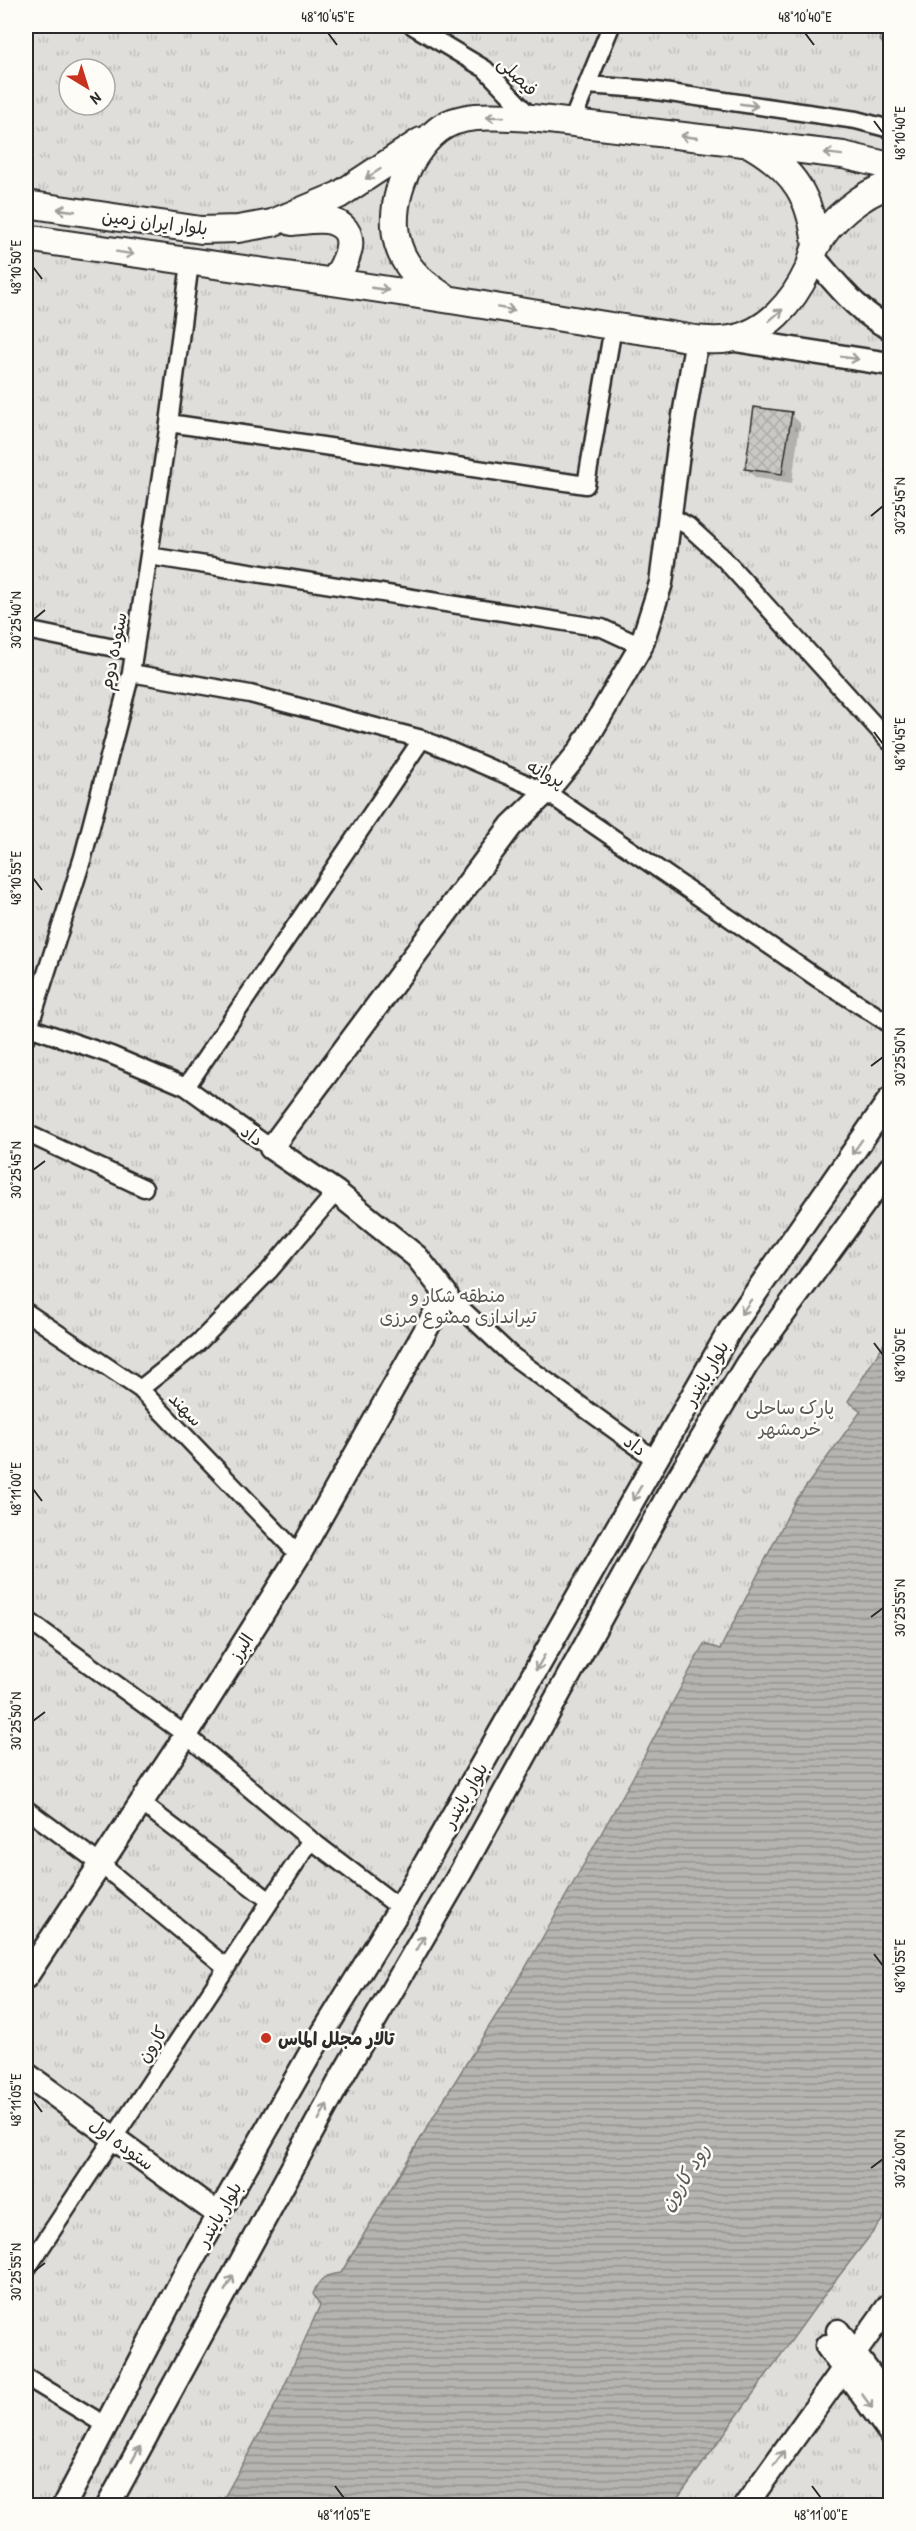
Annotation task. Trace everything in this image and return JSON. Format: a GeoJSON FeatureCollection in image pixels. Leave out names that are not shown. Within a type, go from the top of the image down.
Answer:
{"type":"FeatureCollection","features":[{"type":"Feature","properties":{"kind":"main road","name":"بلوار ایران زمین"},"geometry":{"type":"LineString","coordinates":[[26,204],[201,230],[238,229],[272,223],[339,195],[439,129],[464,119],[496,117],[532,118],[747,143],[843,155],[891,166]]}},
{"type":"Feature","properties":{"kind":"main road"},"geometry":{"type":"LineString","coordinates":[[439,129],[416,156],[402,179],[397,198],[395,221],[405,261],[421,281],[448,300]]}},
{"type":"Feature","properties":{"kind":"main road"},"geometry":{"type":"LineString","coordinates":[[747,143],[771,156],[792,176],[813,218],[814,251]]}},
{"type":"Feature","properties":{"kind":"main road"},"geometry":{"type":"LineString","coordinates":[[729,339],[752,331],[776,317],[795,295],[814,251],[855,202],[891,185]]}},
{"type":"Feature","properties":{"kind":"main road"},"geometry":{"type":"LineString","coordinates":[[272,223],[333,221],[343,227],[349,237],[350,249],[345,265],[333,282]]}},
{"type":"Feature","properties":{"kind":"main road","name":"بلوار ایران زمین"},"geometry":{"type":"LineString","coordinates":[[26,238],[333,282],[613,327],[697,338],[729,339]]}},
{"type":"Feature","properties":{"kind":"street","name":"فیصلی"},"geometry":{"type":"LineString","coordinates":[[413,26],[485,69],[532,118]]}},
{"type":"Feature","properties":{"kind":"street"},"geometry":{"type":"LineString","coordinates":[[571,124],[611,26]]}},
{"type":"Feature","properties":{"kind":"street"},"geometry":{"type":"LineString","coordinates":[[587,85],[642,89],[844,118],[891,129]]}},
{"type":"Feature","properties":{"kind":"street"},"geometry":{"type":"LineString","coordinates":[[814,251],[847,296],[870,318],[891,328]]}},
{"type":"Feature","properties":{"kind":"street","name":"ستوده دوم"},"geometry":{"type":"LineString","coordinates":[[27,1030],[83,856],[131,673],[169,423],[190,263]]}},
{"type":"Feature","properties":{"kind":"street"},"geometry":{"type":"LineString","coordinates":[[169,423],[586,485],[613,327]]}},
{"type":"Feature","properties":{"kind":"street"},"geometry":{"type":"LineString","coordinates":[[271,1148],[511,826],[546,792],[579,752],[641,646],[661,583],[697,338]]}},
{"type":"Feature","properties":{"kind":"street"},"geometry":{"type":"LineString","coordinates":[[729,339],[891,364]]}},
{"type":"Feature","properties":{"kind":"street"},"geometry":{"type":"LineString","coordinates":[[670,516],[688,526],[723,558],[891,742]]}},
{"type":"Feature","properties":{"kind":"street"},"geometry":{"type":"LineString","coordinates":[[149,556],[602,628],[641,646]]}},
{"type":"Feature","properties":{"kind":"street"},"geometry":{"type":"LineString","coordinates":[[26,630],[134,652]]}},
{"type":"Feature","properties":{"kind":"street","name":"پروانه"},"geometry":{"type":"LineString","coordinates":[[131,673],[250,694],[422,739],[546,792],[817,978],[891,1024]]}},
{"type":"Feature","properties":{"kind":"street"},"geometry":{"type":"LineString","coordinates":[[186,1087],[422,739]]}},
{"type":"Feature","properties":{"kind":"street","name":"داد"},"geometry":{"type":"LineString","coordinates":[[27,1030],[111,1055],[186,1087],[336,1192],[417,1257],[443,1301],[511,1355],[656,1460]]}},
{"type":"Feature","properties":{"kind":"street","name":"بلوار بایندر"},"geometry":{"type":"LineString","coordinates":[[64,2505],[218,2214],[310,2054],[400,1908],[730,1330],[891,1099]]}},
{"type":"Feature","properties":{"kind":"street"},"geometry":{"type":"LineString","coordinates":[[26,1133],[144,1188]]}},
{"type":"Feature","properties":{"kind":"street","name":"بلوار بایندر"},"geometry":{"type":"LineString","coordinates":[[109,2502],[344,2073],[462,1870],[671,1490],[747,1364],[891,1168]]}},
{"type":"Feature","properties":{"kind":"street"},"geometry":{"type":"LineString","coordinates":[[140,1389],[206,1335],[269,1271],[336,1192]]}},
{"type":"Feature","properties":{"kind":"street","name":"البرز"},"geometry":{"type":"LineString","coordinates":[[26,1977],[99,1863],[186,1735],[299,1555],[443,1301]]}},
{"type":"Feature","properties":{"kind":"street","name":"سهند"},"geometry":{"type":"LineString","coordinates":[[26,1312],[140,1389],[299,1555]]}},
{"type":"Feature","properties":{"kind":"street"},"geometry":{"type":"LineString","coordinates":[[26,1619],[186,1735],[311,1840],[400,1908]]}},
{"type":"Feature","properties":{"kind":"street"},"geometry":{"type":"LineString","coordinates":[[140,1802],[270,1901]]}},
{"type":"Feature","properties":{"kind":"street"},"geometry":{"type":"LineString","coordinates":[[26,1809],[99,1863],[226,1967]]}},
{"type":"Feature","properties":{"kind":"street","name":"کارون"},"geometry":{"type":"LineString","coordinates":[[26,2270],[311,1840]]}},
{"type":"Feature","properties":{"kind":"street"},"geometry":{"type":"LineString","coordinates":[[431,1853],[462,1870]]}},
{"type":"Feature","properties":{"kind":"street","name":"ستوده اول"},"geometry":{"type":"LineString","coordinates":[[26,2074],[218,2214]]}},
{"type":"Feature","properties":{"kind":"street"},"geometry":{"type":"LineString","coordinates":[[745,2505],[891,2304]]}},
{"type":"Feature","properties":{"kind":"street"},"geometry":{"type":"LineString","coordinates":[[833,2338],[891,2433]]}},
{"type":"Feature","properties":{"kind":"street"},"geometry":{"type":"LineString","coordinates":[[849,2361],[891,2401]]}},
{"type":"Feature","properties":{"kind":"street"},"geometry":{"type":"LineString","coordinates":[[26,2377],[105,2425]]}},
{"type":"Feature","properties":{"kind":"street"},"geometry":{"type":"LineString","coordinates":[[76,2481],[109,2502]]}},
{"type":"Feature","properties":{"kind":"green space","name":"منطقه شکار و تیراندازی ممنوع مرزی"},"geometry":{"type":"Polygon","coordinates":[[[26,26],[890,26],[890,2505],[26,2506],[26,26]]]}},
{"type":"Feature","properties":{"kind":"water"},"geometry":{"type":"Polygon","coordinates":[[[878,26],[890,26],[890,53],[880,40],[878,26]]]}},
{"type":"Feature","properties":{"kind":"water","name":"رود کارون"},"geometry":{"type":"Polygon","coordinates":[[[890,1334],[890,2210],[822,2298],[673,2505],[220,2505],[278,2400],[320,2305],[313,2294],[318,2284],[327,2276],[341,2273],[441,2104],[523,1972],[633,1777],[704,1644],[720,1649],[794,1503],[861,1411],[848,1401],[890,1334]]]}},
{"type":"Feature","properties":{"kind":"building"},"geometry":{"type":"Polygon","coordinates":[[[754,407],[792,412],[782,474],[745,469],[754,407]]]}},
{"type":"Feature","properties":{"kind":"place","name":"تالار مجلل الماس"},"geometry":{"type":"Point","coordinates":[266,2038]}},
{"type":"Feature","properties":{"kind":"park label","name":"پارک ساحلی خرمشهر"},"geometry":{"type":"Point","coordinates":[790,1417]}}]}
